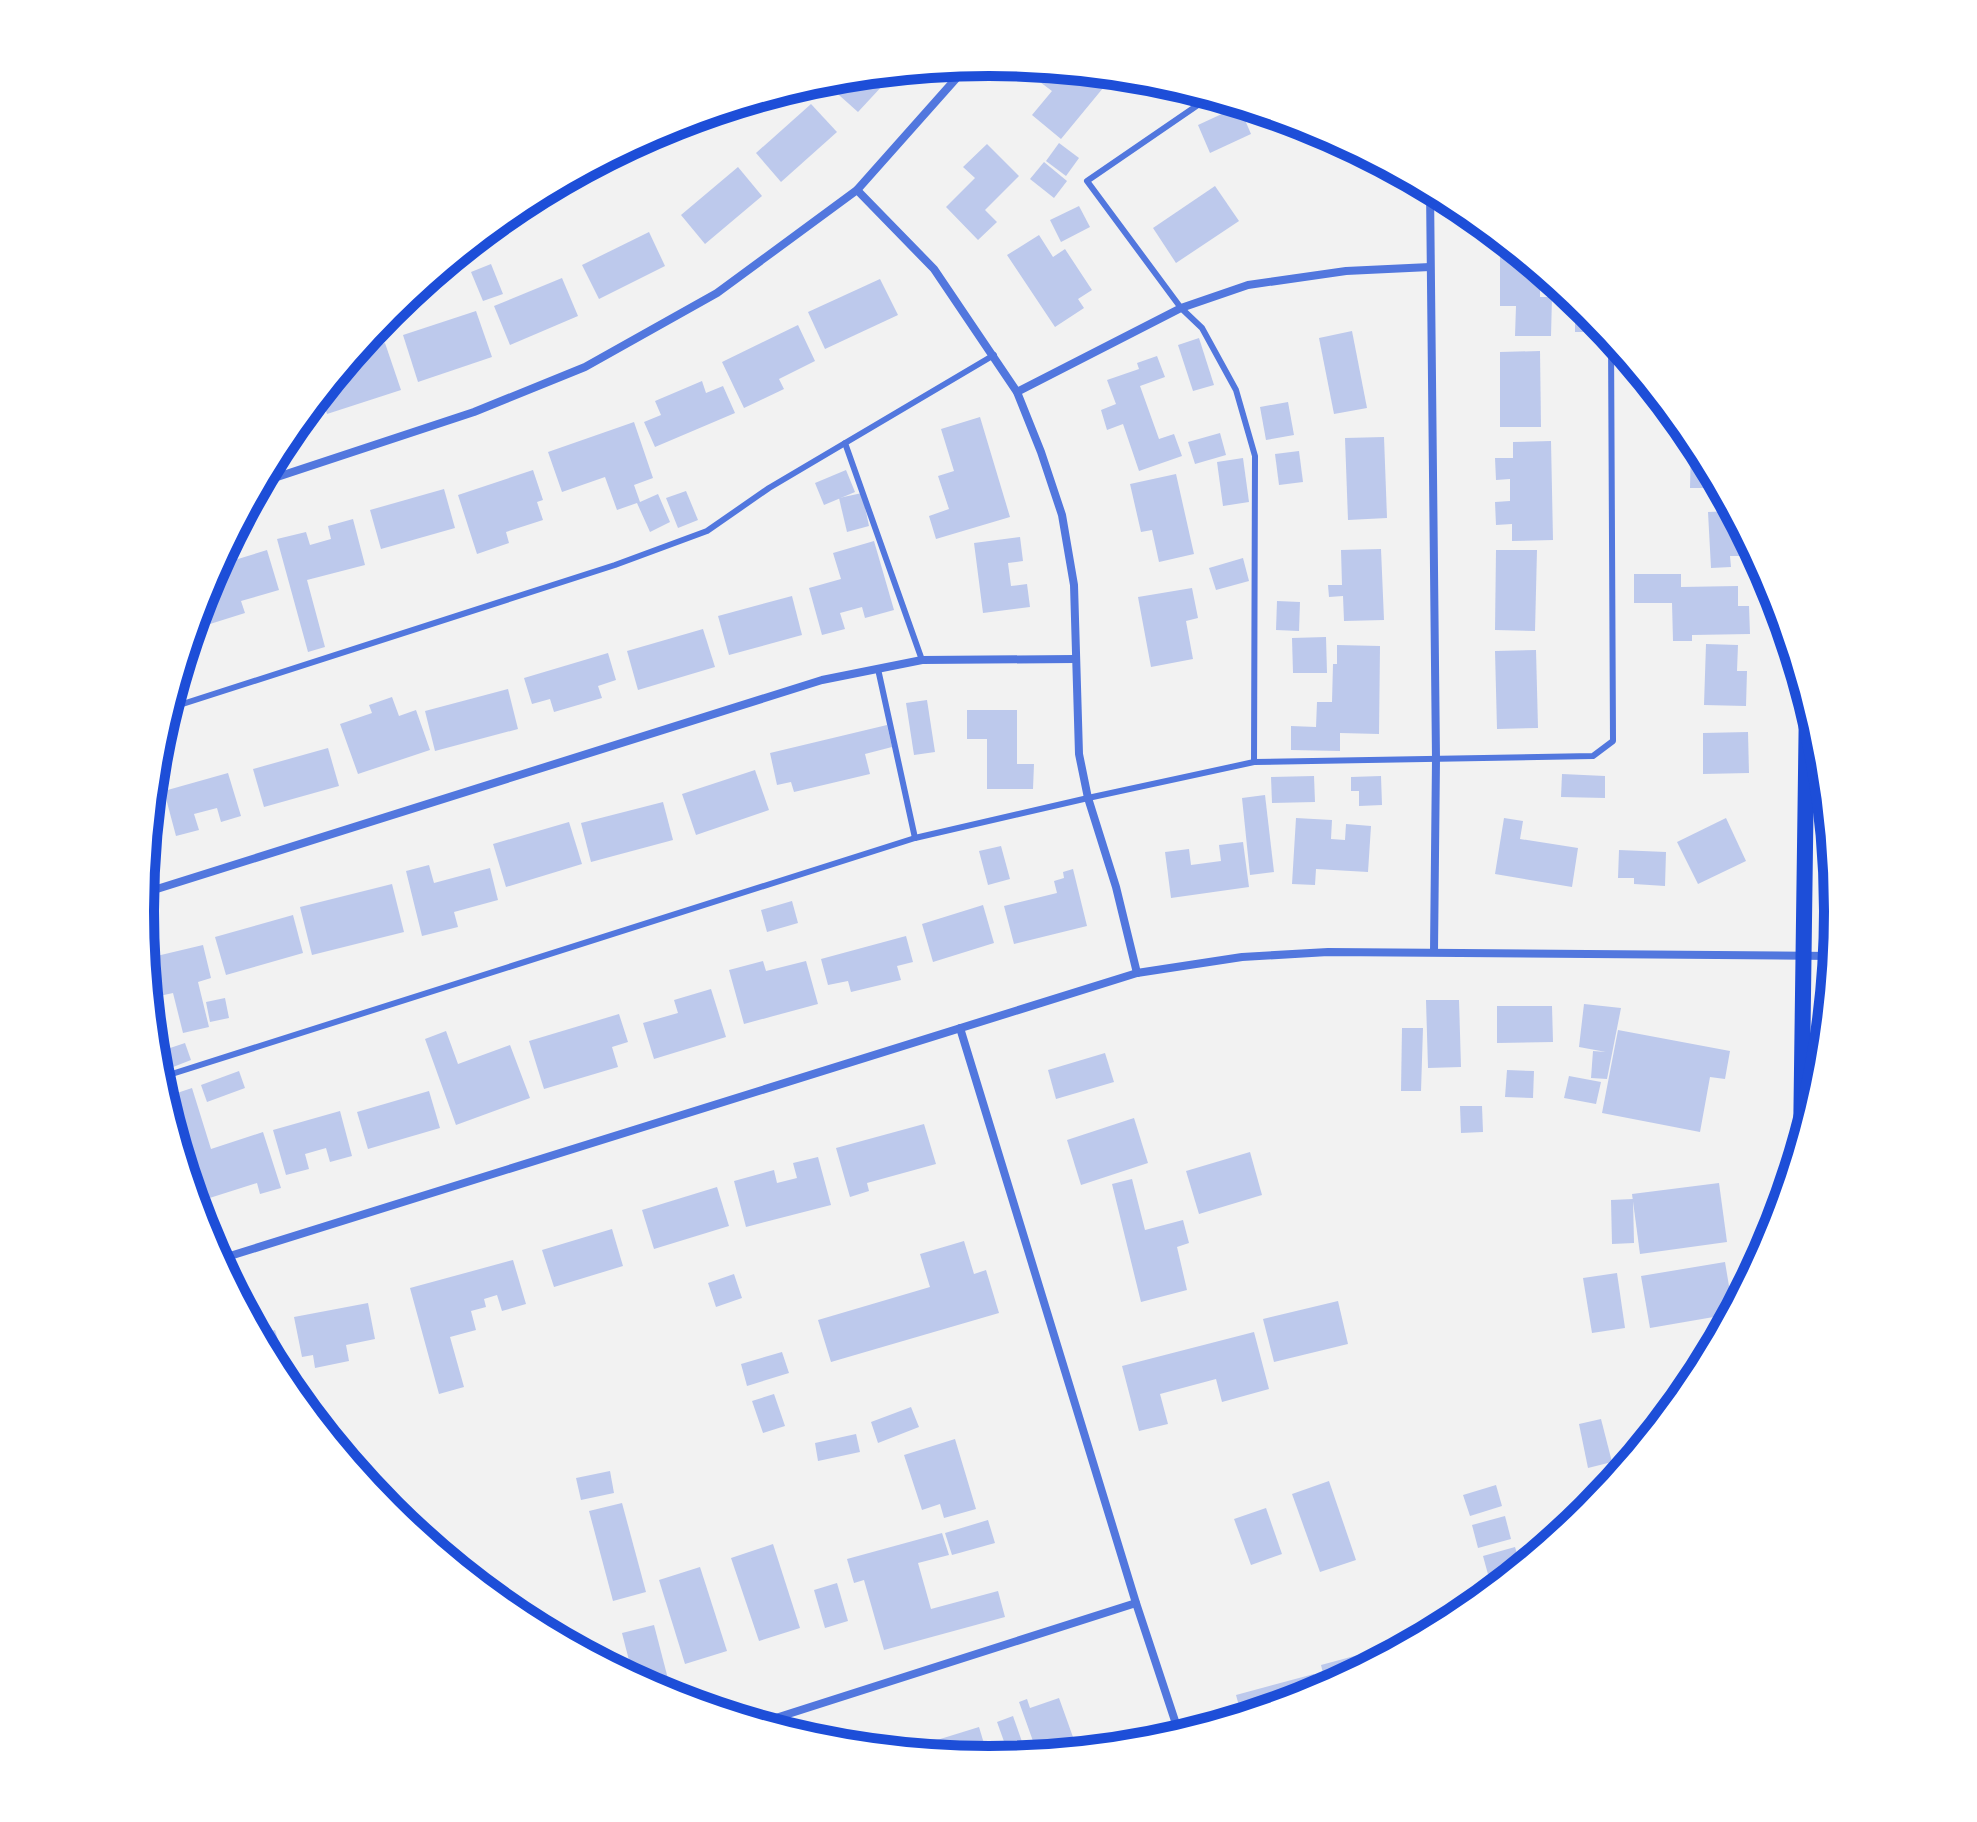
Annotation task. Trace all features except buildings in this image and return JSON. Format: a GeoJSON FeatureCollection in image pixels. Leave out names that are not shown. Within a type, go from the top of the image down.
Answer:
{"type":"FeatureCollection","features":[{"type":"Feature","properties":{"kind":"main road"},"geometry":{"type":"LineString","coordinates":[[1801,1098],[1806,745]]}},
{"type":"Feature","properties":{"kind":"street"},"geometry":{"type":"LineString","coordinates":[[275,478],[474,412],[585,367],[717,293],[857,190],[957,77]]}},
{"type":"Feature","properties":{"kind":"street"},"geometry":{"type":"LineString","coordinates":[[857,190],[934,269],[994,355],[1017,392],[1062,515],[1074,585],[1079,754],[1088,798],[1116,887],[1137,973]]}},
{"type":"Feature","properties":{"kind":"street"},"geometry":{"type":"LineString","coordinates":[[1430,203],[1436,759],[1434,951]]}},
{"type":"Feature","properties":{"kind":"street"},"geometry":{"type":"LineString","coordinates":[[1017,392],[1181,308],[1248,285],[1346,271],[1430,267]]}},
{"type":"Feature","properties":{"kind":"street"},"geometry":{"type":"LineString","coordinates":[[154,890],[822,680],[922,660],[1075,659]]}},
{"type":"Feature","properties":{"kind":"street"},"geometry":{"type":"LineString","coordinates":[[229,1256],[1137,973],[1242,957],[1328,952],[1822,956]]}},
{"type":"Feature","properties":{"kind":"street"},"geometry":{"type":"LineString","coordinates":[[960,1028],[1176,1724]]}},
{"type":"Feature","properties":{"kind":"street"},"geometry":{"type":"LineString","coordinates":[[774,1718],[1136,1603]]}},
{"type":"Feature","properties":{"kind":"lane"},"geometry":{"type":"LineString","coordinates":[[1201,103],[1087,181],[1181,308],[1202,328],[1236,390],[1255,456],[1254,762]]}},
{"type":"Feature","properties":{"kind":"lane"},"geometry":{"type":"LineString","coordinates":[[180,705],[615,565],[707,531],[769,488],[994,355]]}},
{"type":"Feature","properties":{"kind":"lane"},"geometry":{"type":"LineString","coordinates":[[170,1075],[915,838],[1088,798],[1254,762],[1593,756],[1613,741],[1611,355]]}},
{"type":"Feature","properties":{"kind":"lane"},"geometry":{"type":"LineString","coordinates":[[845,443],[922,660]]}},
{"type":"Feature","properties":{"kind":"lane"},"geometry":{"type":"LineString","coordinates":[[878,669],[915,838]]}}]}
